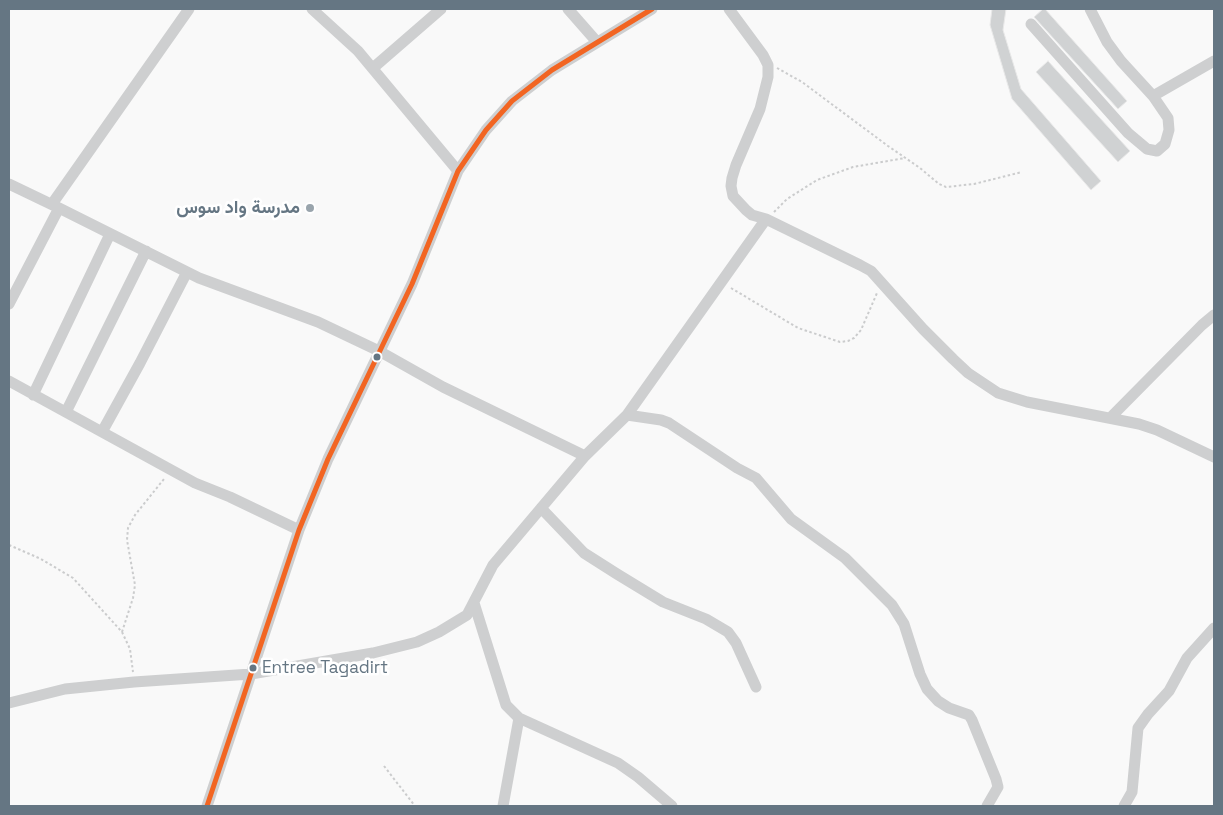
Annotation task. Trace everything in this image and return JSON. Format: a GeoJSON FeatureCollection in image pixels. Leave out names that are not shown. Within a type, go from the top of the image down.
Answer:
{"type":"FeatureCollection","features":[{"type":"Feature","properties":{"kind":"street"},"geometry":{"type":"LineString","coordinates":[[9,304],[56,206],[189,9]]}},
{"type":"Feature","properties":{"kind":"street"},"geometry":{"type":"LineString","coordinates":[[312,9],[345,38],[373,68],[458,171]]}},
{"type":"Feature","properties":{"kind":"street"},"geometry":{"type":"LineString","coordinates":[[373,68],[440,9]]}},
{"type":"Feature","properties":{"kind":"street"},"geometry":{"type":"LineString","coordinates":[[568,9],[597,42]]}},
{"type":"Feature","properties":{"kind":"street"},"geometry":{"type":"LineString","coordinates":[[207,806],[299,530],[328,459],[412,284],[458,171],[486,130],[512,101],[552,70],[652,9]]}},
{"type":"Feature","properties":{"kind":"street"},"geometry":{"type":"LineString","coordinates":[[729,9],[763,55],[768,65],[768,77],[760,109],[736,165],[731,186],[733,196],[746,210],[752,215],[766,219],[871,271],[953,360],[993,390],[1027,402],[1139,424],[1157,430],[1214,457]]}},
{"type":"Feature","properties":{"kind":"street"},"geometry":{"type":"LineString","coordinates":[[1031,24],[1128,132],[1147,149],[1157,151],[1165,144],[1169,130],[1168,118],[1154,96],[1107,42],[1090,9]]}},
{"type":"Feature","properties":{"kind":"street"},"geometry":{"type":"LineString","coordinates":[[1154,96],[1214,62]]}},
{"type":"Feature","properties":{"kind":"street"},"geometry":{"type":"LineString","coordinates":[[9,184],[199,278],[318,322],[586,456]]}},
{"type":"Feature","properties":{"kind":"street"},"geometry":{"type":"LineString","coordinates":[[9,703],[65,689],[251,674],[373,653],[417,642],[453,625],[466,615],[474,603],[493,565],[586,456],[627,415],[766,219]]}},
{"type":"Feature","properties":{"kind":"street"},"geometry":{"type":"LineString","coordinates":[[33,395],[110,234]]}},
{"type":"Feature","properties":{"kind":"street"},"geometry":{"type":"LineString","coordinates":[[66,412],[146,251]]}},
{"type":"Feature","properties":{"kind":"street"},"geometry":{"type":"LineString","coordinates":[[102,432],[187,272]]}},
{"type":"Feature","properties":{"kind":"street"},"geometry":{"type":"LineString","coordinates":[[1110,418],[1214,315]]}},
{"type":"Feature","properties":{"kind":"street"},"geometry":{"type":"LineString","coordinates":[[9,381],[194,483],[230,497],[299,530]]}},
{"type":"Feature","properties":{"kind":"street"},"geometry":{"type":"LineString","coordinates":[[627,415],[661,420],[668,423],[737,468],[756,478],[791,519],[845,558],[892,605],[904,624],[920,674],[927,689],[938,701],[949,708],[969,715],[972,720],[998,787],[987,806]]}},
{"type":"Feature","properties":{"kind":"street"},"geometry":{"type":"LineString","coordinates":[[541,508],[584,552],[616,574],[663,602],[706,619],[728,632],[736,644],[756,687]]}},
{"type":"Feature","properties":{"kind":"street"},"geometry":{"type":"LineString","coordinates":[[474,603],[506,706],[519,718],[618,763],[638,777],[672,806]]}},
{"type":"Feature","properties":{"kind":"street"},"geometry":{"type":"LineString","coordinates":[[1124,806],[1132,792],[1138,728],[1169,691],[1187,658],[1214,628]]}},
{"type":"Feature","properties":{"kind":"street"},"geometry":{"type":"LineString","coordinates":[[503,806],[519,718]]}},
{"type":"Feature","properties":{"kind":"path"},"geometry":{"type":"LineString","coordinates":[[768,65],[779,68],[802,82],[939,184],[946,187],[974,184],[1022,172]]}},
{"type":"Feature","properties":{"kind":"path"},"geometry":{"type":"LineString","coordinates":[[766,219],[787,199],[817,180],[853,167],[905,158]]}},
{"type":"Feature","properties":{"kind":"path"},"geometry":{"type":"LineString","coordinates":[[720,282],[798,328],[840,342],[854,338],[860,330],[881,282]]}},
{"type":"Feature","properties":{"kind":"path"},"geometry":{"type":"LineString","coordinates":[[122,632],[133,598],[135,585],[127,540],[128,528],[135,515],[171,470]]}},
{"type":"Feature","properties":{"kind":"path"},"geometry":{"type":"LineString","coordinates":[[9,545],[41,559],[73,578],[122,632],[130,649],[134,682]]}},
{"type":"Feature","properties":{"kind":"path"},"geometry":{"type":"LineString","coordinates":[[384,766],[415,806]]}},
{"type":"Feature","properties":{"kind":"building"},"geometry":{"type":"Polygon","coordinates":[[[992,9],[1006,9],[1003,30],[1021,89],[1101,181],[1091,190],[1012,99],[990,25],[992,9]]]}},
{"type":"Feature","properties":{"kind":"building"},"geometry":{"type":"Polygon","coordinates":[[[1043,9],[1127,101],[1118,109],[1034,17],[1043,9]]]}},
{"type":"Feature","properties":{"kind":"building"},"geometry":{"type":"Polygon","coordinates":[[[1048,61],[1130,151],[1118,162],[1036,72],[1048,61]]]}},
{"type":"Feature","properties":{"kind":"transit line"},"geometry":{"type":"LineString","coordinates":[[207,806],[299,530],[328,459],[412,284],[458,171],[486,130],[512,101],[552,70],[652,9]]}},
{"type":"Feature","properties":{"kind":"place","name":"مدرسة واد سوس"},"geometry":{"type":"Point","coordinates":[310,208]}},
{"type":"Feature","properties":{"kind":"place","name":"Entree Tagadirt"},"geometry":{"type":"Point","coordinates":[253,668]}}]}
